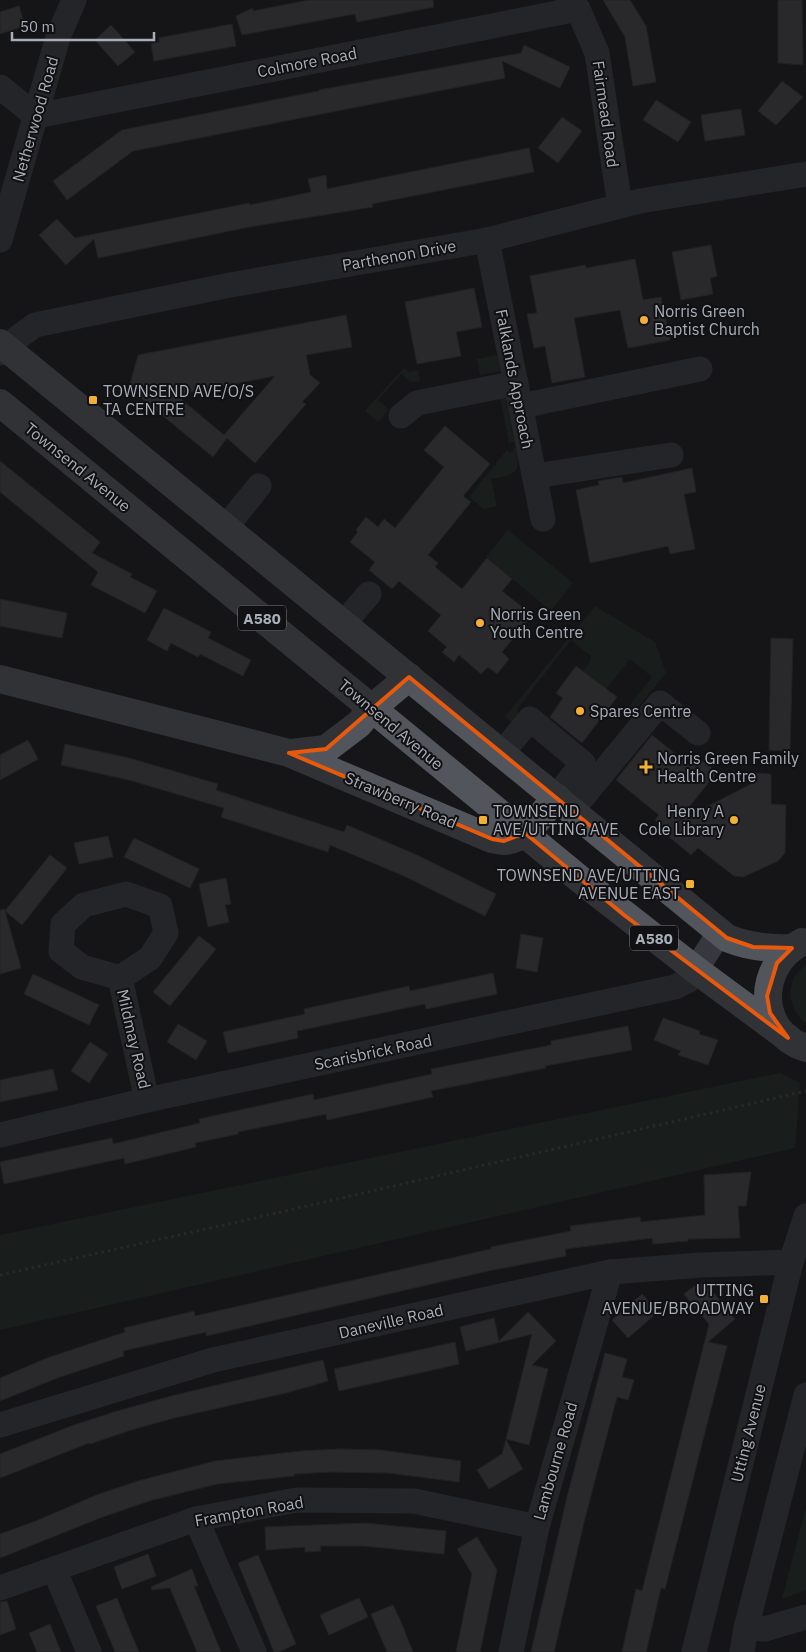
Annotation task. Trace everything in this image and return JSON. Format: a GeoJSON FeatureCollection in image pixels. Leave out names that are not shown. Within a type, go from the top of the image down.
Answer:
{"type":"FeatureCollection","features":[{"type":"Feature","properties":{"kind":"main road","name":"A580"},"geometry":{"type":"LineString","coordinates":[[2,347],[226,527],[720,932],[740,943],[753,947],[770,949],[801,943]]}},
{"type":"Feature","properties":{"kind":"main road","name":"Townsend Avenue"},"geometry":{"type":"LineString","coordinates":[[0,403],[420,749],[525,832],[587,885],[696,970],[800,1046]]}},
{"type":"Feature","properties":{"kind":"main road","name":"Strawberry Road"},"geometry":{"type":"LineString","coordinates":[[290,753],[326,749],[359,724],[372,708],[409,677]]}},
{"type":"Feature","properties":{"kind":"main road","name":"Strawberry Road"},"geometry":{"type":"LineString","coordinates":[[0,679],[290,753],[492,840],[504,841],[515,838],[564,804]]}},
{"type":"Feature","properties":{"kind":"main road","name":"A580"},"geometry":{"type":"LineString","coordinates":[[800,1046],[777,1026],[770,1013],[767,996],[770,979],[777,963],[801,943]]}},
{"type":"Feature","properties":{"kind":"street","name":"Netherwood Road"},"geometry":{"type":"LineString","coordinates":[[0,240],[58,37],[74,0]]}},
{"type":"Feature","properties":{"kind":"street","name":"Colmore Road"},"geometry":{"type":"LineString","coordinates":[[36,116],[573,5]]}},
{"type":"Feature","properties":{"kind":"street","name":"Fairmead Road"},"geometry":{"type":"LineString","coordinates":[[573,5],[597,53],[620,206]]}},
{"type":"Feature","properties":{"kind":"street"},"geometry":{"type":"LineString","coordinates":[[0,87],[36,116]]}},
{"type":"Feature","properties":{"kind":"street","name":"Parthenon Drive"},"geometry":{"type":"LineString","coordinates":[[2,347],[35,325],[230,285],[487,240],[640,201],[806,174]]}},
{"type":"Feature","properties":{"kind":"street","name":"Falklands Approach"},"geometry":{"type":"LineString","coordinates":[[487,240],[543,519]]}},
{"type":"Feature","properties":{"kind":"street"},"geometry":{"type":"LineString","coordinates":[[401,416],[417,403],[518,395],[700,369]]}},
{"type":"Feature","properties":{"kind":"street"},"geometry":{"type":"LineString","coordinates":[[535,476],[672,455]]}},
{"type":"Feature","properties":{"kind":"street"},"geometry":{"type":"LineString","coordinates":[[226,527],[259,486]]}},
{"type":"Feature","properties":{"kind":"street"},"geometry":{"type":"LineString","coordinates":[[344,624],[369,594]]}},
{"type":"Feature","properties":{"kind":"street"},"geometry":{"type":"LineString","coordinates":[[564,804],[660,702],[698,733]]}},
{"type":"Feature","properties":{"kind":"street"},"geometry":{"type":"LineString","coordinates":[[502,754],[530,719],[583,763],[564,804]]}},
{"type":"Feature","properties":{"kind":"street","name":"Scarisbrick Road"},"geometry":{"type":"LineString","coordinates":[[0,1135],[147,1100],[675,986],[689,980],[720,932]]}},
{"type":"Feature","properties":{"kind":"street","name":"Mildmay Road"},"geometry":{"type":"LineString","coordinates":[[120,978],[147,1100]]}},
{"type":"Feature","properties":{"kind":"street","name":"Utting Avenue"},"geometry":{"type":"LineString","coordinates":[[694,1652],[791,1262],[806,1216]]}},
{"type":"Feature","properties":{"kind":"street","name":"Daneville Road"},"geometry":{"type":"LineString","coordinates":[[0,1425],[214,1360],[610,1272],[701,1265],[791,1262]]}},
{"type":"Feature","properties":{"kind":"street","name":"Lambourne Road"},"geometry":{"type":"LineString","coordinates":[[511,1652],[536,1527],[610,1272]]}},
{"type":"Feature","properties":{"kind":"street"},"geometry":{"type":"LineString","coordinates":[[742,1652],[746,1628],[806,1395]]}},
{"type":"Feature","properties":{"kind":"street","name":"Frampton Road"},"geometry":{"type":"LineString","coordinates":[[0,1588],[196,1518],[297,1500],[414,1501],[536,1527]]}},
{"type":"Feature","properties":{"kind":"street"},"geometry":{"type":"LineString","coordinates":[[196,1518],[254,1652]]}},
{"type":"Feature","properties":{"kind":"street"},"geometry":{"type":"LineString","coordinates":[[54,1569],[90,1652]]}},
{"type":"Feature","properties":{"kind":"street"},"geometry":{"type":"LineString","coordinates":[[746,1628],[765,1629],[806,1617]]}},
{"type":"Feature","properties":{"kind":"path"},"geometry":{"type":"LineString","coordinates":[[0,1275],[242,1222],[805,1091]]}},
{"type":"Feature","properties":{"kind":"highlighted area"},"geometry":{"type":"Polygon","coordinates":[[[409,677],[727,938],[753,947],[792,948],[777,963],[767,996],[770,1013],[788,1038],[624,915],[525,833],[504,841],[492,839],[289,753],[326,749],[409,677]]]}},
{"type":"Feature","properties":{"kind":"shaded area"},"geometry":{"type":"Polygon","coordinates":[[[497,355],[500,371],[480,375],[477,359],[497,355]]]}},
{"type":"Feature","properties":{"kind":"shaded area"},"geometry":{"type":"Polygon","coordinates":[[[404,368],[409,372],[418,370],[420,381],[411,382],[401,374],[378,400],[389,410],[378,422],[365,411],[404,368]]]}},
{"type":"Feature","properties":{"kind":"shaded area"},"geometry":{"type":"Polygon","coordinates":[[[504,390],[514,442],[509,444],[499,391],[504,390]]]}},
{"type":"Feature","properties":{"kind":"shaded area"},"geometry":{"type":"Polygon","coordinates":[[[516,448],[517,468],[511,474],[491,479],[497,506],[484,509],[469,497],[507,450],[509,453],[513,452],[513,449],[516,448]]]}},
{"type":"Feature","properties":{"kind":"shaded area"},"geometry":{"type":"Polygon","coordinates":[[[508,530],[573,583],[551,611],[486,557],[508,530]]]}},
{"type":"Feature","properties":{"kind":"shaded area"},"geometry":{"type":"Polygon","coordinates":[[[595,606],[655,642],[666,673],[630,717],[624,712],[652,677],[630,659],[606,689],[583,671],[589,663],[591,656],[571,640],[517,709],[519,714],[517,726],[505,717],[595,606]]]}},
{"type":"Feature","properties":{"kind":"shaded area"},"geometry":{"type":"Polygon","coordinates":[[[806,965],[806,1023],[795,1010],[792,1002],[791,986],[799,971],[806,965]]]}},
{"type":"Feature","properties":{"kind":"shaded area"},"geometry":{"type":"Polygon","coordinates":[[[780,1073],[800,1083],[795,1148],[0,1330],[0,1235],[780,1073]]]}},
{"type":"Feature","properties":{"kind":"shaded area"},"geometry":{"type":"Polygon","coordinates":[[[806,1508],[806,1590],[782,1599],[806,1508]]]}},
{"type":"Feature","properties":{"kind":"building"},"geometry":{"type":"Polygon","coordinates":[[[309,0],[433,0],[434,7],[357,22],[355,14],[242,35],[236,16],[253,8],[253,11],[309,0]]]}},
{"type":"Feature","properties":{"kind":"building"},"geometry":{"type":"Polygon","coordinates":[[[603,0],[630,0],[646,26],[656,82],[633,86],[625,37],[603,0]]]}},
{"type":"Feature","properties":{"kind":"building"},"geometry":{"type":"Polygon","coordinates":[[[778,0],[802,0],[803,65],[778,63],[778,0]]]}},
{"type":"Feature","properties":{"kind":"building"},"geometry":{"type":"Polygon","coordinates":[[[19,6],[25,26],[0,34],[0,12],[19,6]]]}},
{"type":"Feature","properties":{"kind":"building"},"geometry":{"type":"Polygon","coordinates":[[[232,24],[236,46],[154,61],[151,44],[159,42],[159,38],[232,24]]]}},
{"type":"Feature","properties":{"kind":"building"},"geometry":{"type":"Polygon","coordinates":[[[111,25],[135,52],[118,66],[95,40],[111,25]]]}},
{"type":"Feature","properties":{"kind":"building"},"geometry":{"type":"Polygon","coordinates":[[[524,45],[570,67],[560,88],[502,61],[505,78],[133,151],[67,200],[53,181],[122,130],[319,90],[521,53],[524,45]]]}},
{"type":"Feature","properties":{"kind":"building"},"geometry":{"type":"Polygon","coordinates":[[[782,81],[803,97],[776,125],[758,111],[782,81]]]}},
{"type":"Feature","properties":{"kind":"building"},"geometry":{"type":"Polygon","coordinates":[[[656,100],[691,122],[678,142],[643,120],[656,100]]]}},
{"type":"Feature","properties":{"kind":"building"},"geometry":{"type":"Polygon","coordinates":[[[741,109],[745,135],[705,141],[701,115],[741,109]]]}},
{"type":"Feature","properties":{"kind":"building"},"geometry":{"type":"Polygon","coordinates":[[[562,117],[582,131],[558,163],[538,148],[562,117]]]}},
{"type":"Feature","properties":{"kind":"building"},"geometry":{"type":"Polygon","coordinates":[[[529,148],[534,172],[372,204],[373,207],[249,227],[98,258],[94,239],[66,265],[39,235],[57,219],[75,238],[311,192],[308,179],[326,175],[327,189],[529,148]]]}},
{"type":"Feature","properties":{"kind":"building"},"geometry":{"type":"Polygon","coordinates":[[[711,245],[717,276],[710,278],[713,294],[681,300],[672,252],[711,245]]]}},
{"type":"Feature","properties":{"kind":"building"},"geometry":{"type":"Polygon","coordinates":[[[635,259],[643,300],[661,297],[670,340],[628,348],[620,310],[574,318],[585,377],[552,383],[545,346],[534,348],[527,314],[537,313],[530,276],[585,265],[586,268],[635,259]]]}},
{"type":"Feature","properties":{"kind":"building"},"geometry":{"type":"Polygon","coordinates":[[[474,288],[482,327],[456,332],[461,356],[417,364],[405,302],[474,288]]]}},
{"type":"Feature","properties":{"kind":"building"},"geometry":{"type":"Polygon","coordinates":[[[346,315],[352,347],[306,355],[310,375],[320,383],[302,402],[306,404],[255,463],[227,438],[213,457],[129,388],[138,355],[346,315]],[[275,376],[176,395],[224,435],[275,376]]]}},
{"type":"Feature","properties":{"kind":"building"},"geometry":{"type":"Polygon","coordinates":[[[445,426],[490,464],[463,496],[471,502],[428,555],[438,563],[435,567],[462,589],[487,558],[512,579],[502,591],[532,615],[502,652],[509,659],[497,674],[488,667],[481,674],[459,655],[454,662],[442,652],[447,647],[428,631],[441,615],[399,581],[392,589],[369,570],[375,562],[350,542],[366,517],[378,527],[384,519],[395,528],[444,467],[424,450],[445,426]]]}},
{"type":"Feature","properties":{"kind":"building"},"geometry":{"type":"Polygon","coordinates":[[[0,461],[100,542],[92,553],[132,574],[130,577],[157,591],[145,613],[91,585],[98,572],[0,492],[0,461]]]}},
{"type":"Feature","properties":{"kind":"building"},"geometry":{"type":"Polygon","coordinates":[[[692,468],[696,492],[684,494],[695,549],[670,554],[668,546],[590,563],[576,490],[599,485],[598,481],[622,477],[623,483],[692,468]]]}},
{"type":"Feature","properties":{"kind":"building"},"geometry":{"type":"Polygon","coordinates":[[[0,599],[67,613],[62,638],[0,626],[0,599]]]}},
{"type":"Feature","properties":{"kind":"building"},"geometry":{"type":"Polygon","coordinates":[[[164,608],[211,632],[208,638],[251,660],[243,676],[200,654],[198,657],[171,643],[167,651],[147,640],[164,608]]]}},
{"type":"Feature","properties":{"kind":"building"},"geometry":{"type":"Polygon","coordinates":[[[771,638],[793,639],[790,751],[769,750],[771,638]]]}},
{"type":"Feature","properties":{"kind":"building","name":"Spares Centre"},"geometry":{"type":"Polygon","coordinates":[[[576,666],[617,697],[582,743],[550,717],[563,698],[556,693],[576,666]]]}},
{"type":"Feature","properties":{"kind":"building"},"geometry":{"type":"Polygon","coordinates":[[[652,735],[689,765],[696,756],[717,772],[677,822],[753,783],[754,773],[771,774],[771,804],[786,805],[785,853],[778,861],[743,877],[734,876],[698,848],[691,855],[668,836],[671,833],[655,820],[659,815],[616,780],[652,735]]]}},
{"type":"Feature","properties":{"kind":"building"},"geometry":{"type":"Polygon","coordinates":[[[28,740],[38,759],[0,780],[0,755],[28,740]]]}},
{"type":"Feature","properties":{"kind":"building"},"geometry":{"type":"Polygon","coordinates":[[[65,744],[129,758],[218,784],[216,790],[344,832],[347,825],[417,855],[496,894],[485,916],[404,876],[330,845],[328,852],[221,817],[224,808],[129,780],[61,765],[65,744]]]}},
{"type":"Feature","properties":{"kind":"building"},"geometry":{"type":"Polygon","coordinates":[[[108,836],[113,857],[79,864],[74,843],[108,836]]]}},
{"type":"Feature","properties":{"kind":"building"},"geometry":{"type":"Polygon","coordinates":[[[134,838],[199,869],[190,888],[124,857],[134,838]]]}},
{"type":"Feature","properties":{"kind":"building"},"geometry":{"type":"Polygon","coordinates":[[[50,855],[67,868],[22,925],[5,911],[50,855]]]}},
{"type":"Feature","properties":{"kind":"building"},"geometry":{"type":"Polygon","coordinates":[[[226,878],[231,904],[225,905],[229,922],[208,927],[199,884],[226,878]]]}},
{"type":"Feature","properties":{"kind":"building"},"geometry":{"type":"Polygon","coordinates":[[[5,909],[21,968],[0,974],[0,910],[5,909]]]}},
{"type":"Feature","properties":{"kind":"building"},"geometry":{"type":"Polygon","coordinates":[[[521,934],[543,938],[537,972],[516,968],[521,934]]]}},
{"type":"Feature","properties":{"kind":"building"},"geometry":{"type":"Polygon","coordinates":[[[199,936],[216,949],[170,1006],[153,992],[199,936]]]}},
{"type":"Feature","properties":{"kind":"building"},"geometry":{"type":"Polygon","coordinates":[[[493,973],[497,994],[426,1009],[425,1004],[297,1031],[298,1038],[228,1053],[223,1032],[305,1014],[304,1009],[409,986],[410,991],[493,973]]]}},
{"type":"Feature","properties":{"kind":"building"},"geometry":{"type":"Polygon","coordinates":[[[33,974],[99,1005],[89,1025],[24,994],[33,974]]]}},
{"type":"Feature","properties":{"kind":"building"},"geometry":{"type":"Polygon","coordinates":[[[663,1018],[700,1031],[699,1034],[718,1040],[708,1065],[678,1055],[681,1051],[654,1040],[663,1018]]]}},
{"type":"Feature","properties":{"kind":"building"},"geometry":{"type":"Polygon","coordinates":[[[178,1024],[207,1041],[196,1060],[167,1042],[178,1024]]]}},
{"type":"Feature","properties":{"kind":"building"},"geometry":{"type":"Polygon","coordinates":[[[628,1026],[632,1050],[545,1066],[546,1068],[431,1091],[433,1097],[327,1120],[326,1114],[238,1132],[238,1134],[195,1143],[196,1147],[125,1164],[124,1158],[4,1184],[0,1162],[112,1138],[113,1144],[200,1123],[199,1119],[313,1094],[314,1100],[432,1074],[431,1069],[551,1045],[551,1041],[628,1026]]]}},
{"type":"Feature","properties":{"kind":"building"},"geometry":{"type":"Polygon","coordinates":[[[90,1042],[108,1054],[89,1083],[71,1071],[90,1042]]]}},
{"type":"Feature","properties":{"kind":"building"},"geometry":{"type":"Polygon","coordinates":[[[53,1069],[58,1090],[0,1102],[0,1080],[53,1069]]]}},
{"type":"Feature","properties":{"kind":"building"},"geometry":{"type":"Polygon","coordinates":[[[751,1172],[746,1206],[738,1206],[740,1238],[688,1239],[688,1241],[653,1244],[652,1238],[565,1249],[566,1256],[488,1271],[206,1336],[206,1332],[123,1351],[124,1356],[60,1377],[0,1401],[0,1378],[47,1358],[125,1332],[124,1328],[194,1311],[195,1316],[491,1249],[491,1247],[571,1231],[570,1226],[640,1217],[641,1222],[705,1215],[704,1175],[751,1172]]]}},
{"type":"Feature","properties":{"kind":"building"},"geometry":{"type":"Polygon","coordinates":[[[704,1281],[735,1319],[708,1342],[727,1346],[665,1589],[661,1588],[646,1652],[622,1652],[636,1589],[642,1591],[709,1324],[684,1294],[704,1281]]]}},
{"type":"Feature","properties":{"kind":"building"},"geometry":{"type":"Polygon","coordinates":[[[642,1294],[658,1312],[628,1338],[612,1320],[642,1294]]]}},
{"type":"Feature","properties":{"kind":"building"},"geometry":{"type":"Polygon","coordinates":[[[528,1312],[556,1341],[532,1365],[548,1369],[529,1445],[506,1439],[532,1334],[466,1351],[460,1327],[494,1318],[499,1341],[528,1312]]]}},
{"type":"Feature","properties":{"kind":"building"},"geometry":{"type":"Polygon","coordinates":[[[455,1342],[459,1364],[339,1391],[334,1369],[455,1342]]]}},
{"type":"Feature","properties":{"kind":"building"},"geometry":{"type":"Polygon","coordinates":[[[605,1353],[627,1359],[622,1377],[634,1380],[628,1400],[617,1397],[585,1518],[554,1652],[531,1652],[568,1493],[605,1353]]]}},
{"type":"Feature","properties":{"kind":"building"},"geometry":{"type":"Polygon","coordinates":[[[323,1360],[328,1381],[286,1393],[174,1418],[131,1430],[89,1443],[0,1478],[0,1454],[74,1425],[171,1396],[323,1360]]]}},
{"type":"Feature","properties":{"kind":"building"},"geometry":{"type":"Polygon","coordinates":[[[506,1440],[523,1469],[489,1489],[477,1470],[502,1454],[506,1440]]]}},
{"type":"Feature","properties":{"kind":"building"},"geometry":{"type":"Polygon","coordinates":[[[339,1449],[381,1450],[461,1461],[459,1482],[388,1473],[330,1472],[294,1474],[294,1476],[217,1484],[149,1501],[100,1518],[0,1558],[0,1534],[99,1494],[138,1481],[215,1461],[301,1451],[339,1449]]]}},
{"type":"Feature","properties":{"kind":"building"},"geometry":{"type":"Polygon","coordinates":[[[365,1523],[446,1531],[444,1554],[364,1546],[320,1546],[321,1551],[305,1552],[305,1547],[266,1550],[265,1527],[365,1523]]]}},
{"type":"Feature","properties":{"kind":"building"},"geometry":{"type":"Polygon","coordinates":[[[477,1537],[497,1570],[480,1652],[456,1652],[472,1574],[457,1549],[477,1537]]]}},
{"type":"Feature","properties":{"kind":"building"},"geometry":{"type":"Polygon","coordinates":[[[148,1554],[156,1576],[122,1589],[114,1567],[148,1554]]]}},
{"type":"Feature","properties":{"kind":"building"},"geometry":{"type":"Polygon","coordinates":[[[258,1555],[296,1644],[278,1652],[274,1652],[238,1563],[258,1555]]]}},
{"type":"Feature","properties":{"kind":"building"},"geometry":{"type":"Polygon","coordinates":[[[192,1569],[198,1586],[194,1586],[221,1652],[197,1652],[170,1588],[152,1590],[151,1587],[192,1569]]]}},
{"type":"Feature","properties":{"kind":"building"},"geometry":{"type":"Polygon","coordinates":[[[117,1598],[139,1652],[115,1652],[96,1606],[117,1598]]]}},
{"type":"Feature","properties":{"kind":"building"},"geometry":{"type":"Polygon","coordinates":[[[359,1598],[368,1617],[329,1635],[320,1615],[359,1598]]]}},
{"type":"Feature","properties":{"kind":"building"},"geometry":{"type":"Polygon","coordinates":[[[7,1601],[16,1629],[0,1635],[0,1602],[7,1601]]]}},
{"type":"Feature","properties":{"kind":"building"},"geometry":{"type":"Polygon","coordinates":[[[393,1605],[413,1652],[387,1652],[371,1614],[393,1605]]]}},
{"type":"Feature","properties":{"kind":"building"},"geometry":{"type":"Polygon","coordinates":[[[50,1624],[61,1652],[37,1652],[29,1633],[50,1624]]]}},
{"type":"Feature","properties":{"kind":"place","name":"Norris Green Baptist Church"},"geometry":{"type":"Point","coordinates":[644,320]}},
{"type":"Feature","properties":{"kind":"place","name":"TOWNSEND AVE/O/S TA CENTRE"},"geometry":{"type":"Point","coordinates":[93,400]}},
{"type":"Feature","properties":{"kind":"place","name":"Norris Green Youth Centre"},"geometry":{"type":"Point","coordinates":[480,623]}},
{"type":"Feature","properties":{"kind":"place","name":"Spares Centre"},"geometry":{"type":"Point","coordinates":[580,711]}},
{"type":"Feature","properties":{"kind":"place","name":"Norris Green Family Health Centre"},"geometry":{"type":"Point","coordinates":[646,767]}},
{"type":"Feature","properties":{"kind":"place","name":"TOWNSEND AVE/UTTING AVE"},"geometry":{"type":"Point","coordinates":[483,820]}},
{"type":"Feature","properties":{"kind":"place","name":"Henry A Cole Library"},"geometry":{"type":"Point","coordinates":[734,820]}},
{"type":"Feature","properties":{"kind":"place","name":"TOWNSEND AVE/UTTING AVENUE EAST"},"geometry":{"type":"Point","coordinates":[690,884]}},
{"type":"Feature","properties":{"kind":"place","name":"UTTING AVENUE/BROADWAY"},"geometry":{"type":"Point","coordinates":[764,1299]}}]}
